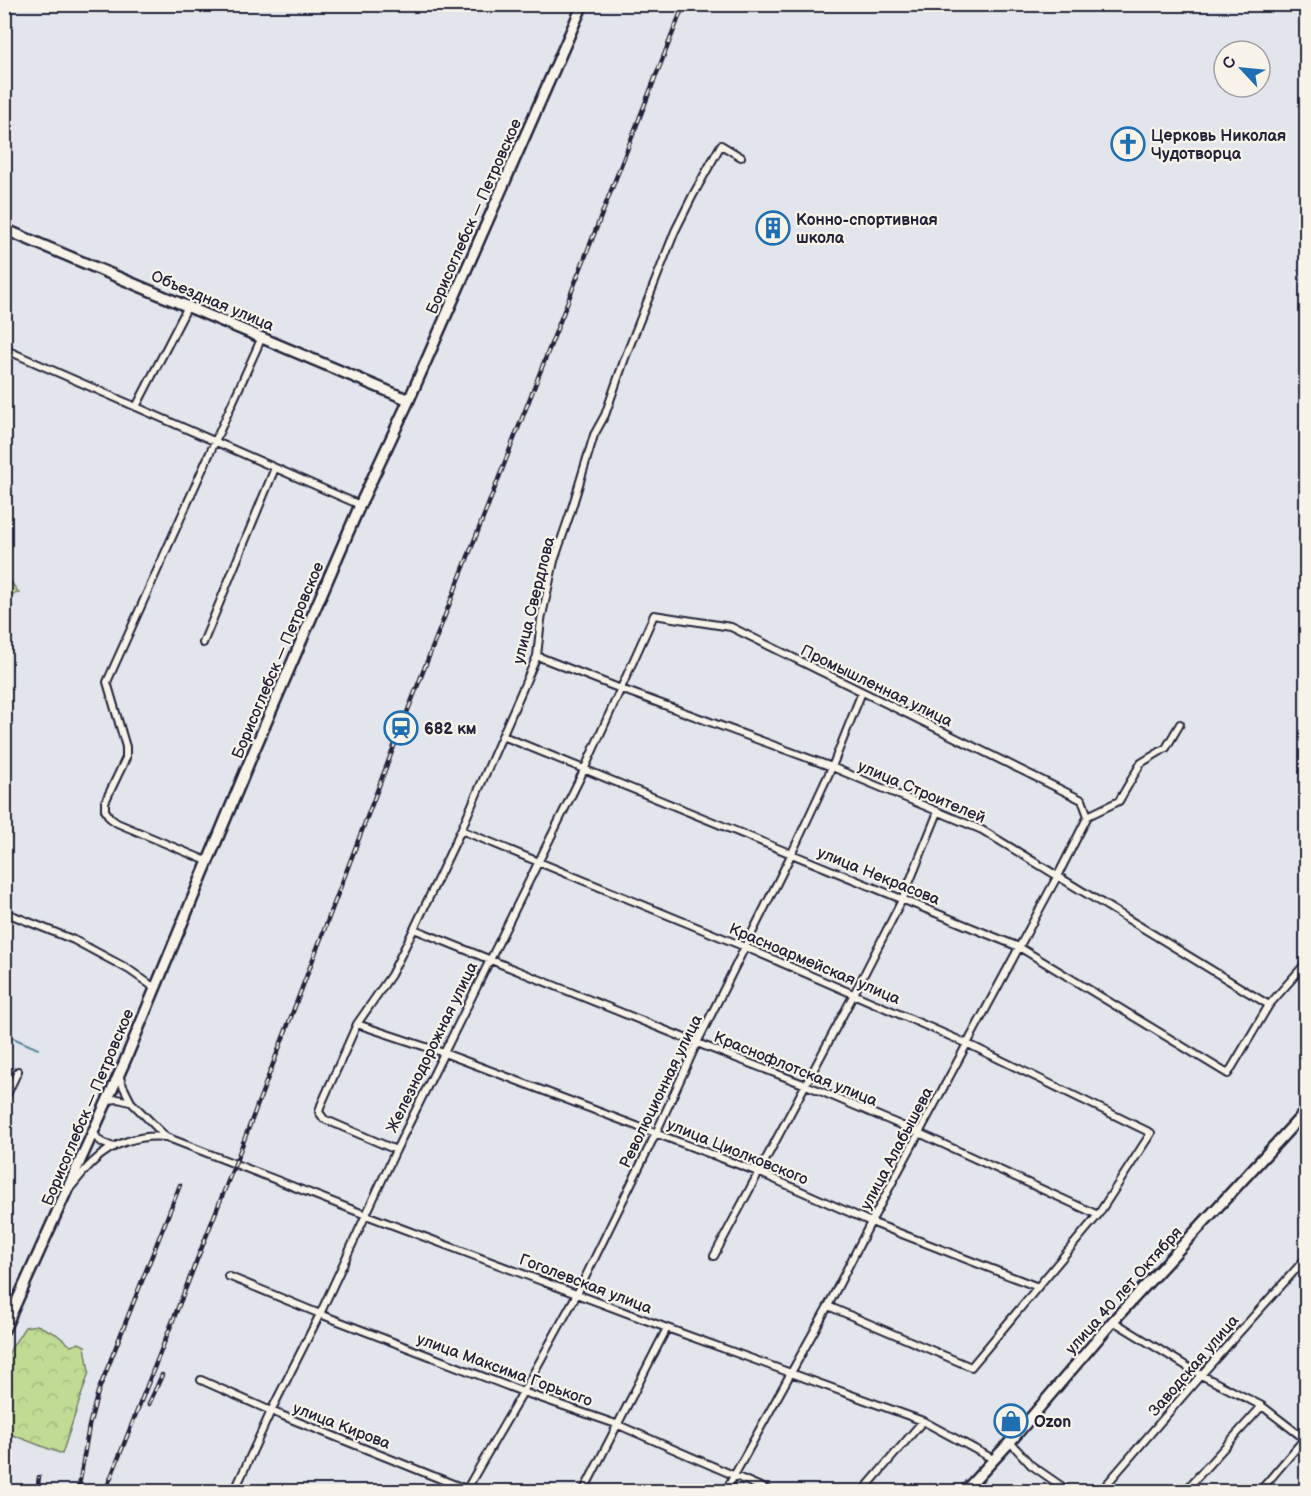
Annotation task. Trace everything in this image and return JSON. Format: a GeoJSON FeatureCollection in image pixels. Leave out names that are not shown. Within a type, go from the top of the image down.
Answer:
{"type":"FeatureCollection","features":[{"type":"Feature","properties":{"kind":"street","name":"Борисоглебск — Петровское"},"geometry":{"type":"LineString","coordinates":[[4,1330],[119,1075],[207,861],[360,505],[409,400],[583,4]]}},
{"type":"Feature","properties":{"kind":"street","name":"улица Свердлова"},"geometry":{"type":"LineString","coordinates":[[396,1150],[324,1119],[320,1112],[321,1105],[357,1024],[391,975],[414,929],[461,830],[537,656],[541,620],[554,561],[594,435],[605,415],[675,231],[721,145],[741,157]]}},
{"type":"Feature","properties":{"kind":"street","name":"Объездная улица"},"geometry":{"type":"LineString","coordinates":[[4,230],[409,400]]}},
{"type":"Feature","properties":{"kind":"street"},"geometry":{"type":"LineString","coordinates":[[136,407],[188,306]]}},
{"type":"Feature","properties":{"kind":"street"},"geometry":{"type":"LineString","coordinates":[[207,861],[117,823],[105,810],[105,801],[126,758],[126,747],[108,682],[262,337]]}},
{"type":"Feature","properties":{"kind":"street"},"geometry":{"type":"LineString","coordinates":[[4,349],[360,505]]}},
{"type":"Feature","properties":{"kind":"street"},"geometry":{"type":"LineString","coordinates":[[203,644],[275,468]]}},
{"type":"Feature","properties":{"kind":"street","name":"Железнодорожная улица"},"geometry":{"type":"LineString","coordinates":[[234,1491],[270,1411],[320,1314],[396,1150],[584,770],[654,615]]}},
{"type":"Feature","properties":{"kind":"street","name":"Промышленная улица"},"geometry":{"type":"LineString","coordinates":[[654,615],[731,627],[1082,800],[1088,816]]}},
{"type":"Feature","properties":{"kind":"street","name":"улица Строителей"},"geometry":{"type":"LineString","coordinates":[[537,656],[832,767],[982,830],[1269,1005]]}},
{"type":"Feature","properties":{"kind":"street","name":"Революционная улица"},"geometry":{"type":"LineString","coordinates":[[468,1490],[577,1294],[791,855],[832,767],[862,692]]}},
{"type":"Feature","properties":{"kind":"street"},"geometry":{"type":"LineString","coordinates":[[1088,816],[1119,801],[1141,763],[1166,748],[1180,724]]}},
{"type":"Feature","properties":{"kind":"street","name":"улица Некрасова"},"geometry":{"type":"LineString","coordinates":[[503,736],[1019,947],[1228,1074],[1269,1005]]}},
{"type":"Feature","properties":{"kind":"street"},"geometry":{"type":"LineString","coordinates":[[714,1256],[903,898],[938,812]]}},
{"type":"Feature","properties":{"kind":"street","name":"улица Алабышева"},"geometry":{"type":"LineString","coordinates":[[725,1491],[828,1306],[1088,816]]}},
{"type":"Feature","properties":{"kind":"street","name":"Красноармейская улица"},"geometry":{"type":"LineString","coordinates":[[461,830],[745,947],[968,1044],[1151,1133],[1098,1215]]}},
{"type":"Feature","properties":{"kind":"street"},"geometry":{"type":"LineString","coordinates":[[4,912],[74,940],[128,969],[155,988]]}},
{"type":"Feature","properties":{"kind":"street","name":"Краснофлотская улица"},"geometry":{"type":"LineString","coordinates":[[414,929],[806,1084],[1098,1215]]}},
{"type":"Feature","properties":{"kind":"street"},"geometry":{"type":"LineString","coordinates":[[1269,1005],[1306,963]]}},
{"type":"Feature","properties":{"kind":"street","name":"улица Циолковского"},"geometry":{"type":"LineString","coordinates":[[357,1024],[444,1053],[758,1172],[872,1222],[1038,1287]]}},
{"type":"Feature","properties":{"kind":"street"},"geometry":{"type":"LineString","coordinates":[[4,1101],[18,1071]]}},
{"type":"Feature","properties":{"kind":"street"},"geometry":{"type":"LineString","coordinates":[[119,1075],[131,1102],[166,1137]]}},
{"type":"Feature","properties":{"kind":"street"},"geometry":{"type":"LineString","coordinates":[[108,1100],[118,1099],[131,1102]]}},
{"type":"Feature","properties":{"kind":"street","name":"улица 40 лет Октября"},"geometry":{"type":"LineString","coordinates":[[964,1491],[1010,1442],[1113,1321],[1306,1111]]}},
{"type":"Feature","properties":{"kind":"street"},"geometry":{"type":"LineString","coordinates":[[94,1132],[99,1141],[114,1147]]}},
{"type":"Feature","properties":{"kind":"street"},"geometry":{"type":"LineString","coordinates":[[68,1190],[93,1161],[114,1147],[145,1136],[166,1137]]}},
{"type":"Feature","properties":{"kind":"street","name":"Гоголевская улица"},"geometry":{"type":"LineString","coordinates":[[166,1137],[667,1328],[923,1421],[993,1459]]}},
{"type":"Feature","properties":{"kind":"street"},"geometry":{"type":"LineString","coordinates":[[828,1306],[971,1367],[1098,1215]]}},
{"type":"Feature","properties":{"kind":"street","name":"Заводская улица"},"geometry":{"type":"LineString","coordinates":[[1100,1491],[1306,1258]]}},
{"type":"Feature","properties":{"kind":"street","name":"улица Максима Горького"},"geometry":{"type":"LineString","coordinates":[[228,1276],[523,1392],[616,1425],[772,1491]]}},
{"type":"Feature","properties":{"kind":"street"},"geometry":{"type":"LineString","coordinates":[[1113,1321],[1202,1375],[1262,1406],[1306,1438],[1259,1491]]}},
{"type":"Feature","properties":{"kind":"street"},"geometry":{"type":"LineString","coordinates":[[583,1491],[667,1328]]}},
{"type":"Feature","properties":{"kind":"street","name":"улица Кирова"},"geometry":{"type":"LineString","coordinates":[[201,1380],[270,1411],[468,1490]]}},
{"type":"Feature","properties":{"kind":"street"},"geometry":{"type":"LineString","coordinates":[[1184,1491],[1262,1406]]}},
{"type":"Feature","properties":{"kind":"street"},"geometry":{"type":"LineString","coordinates":[[862,1491],[923,1421]]}},
{"type":"Feature","properties":{"kind":"street"},"geometry":{"type":"LineString","coordinates":[[1010,1442],[1031,1465],[1070,1491]]}},
{"type":"Feature","properties":{"kind":"green space"},"geometry":{"type":"Polygon","coordinates":[[[5,580],[11,582],[19,593],[5,596],[5,580]]]}},
{"type":"Feature","properties":{"kind":"green space"},"geometry":{"type":"Polygon","coordinates":[[[37,1325],[56,1334],[71,1346],[79,1343],[85,1346],[89,1372],[62,1454],[5,1432],[5,1361],[25,1327],[37,1325]]]}},
{"type":"Feature","properties":{"kind":"waterway"},"geometry":{"type":"LineString","coordinates":[[4,1034],[38,1049]]}},
{"type":"Feature","properties":{"kind":"railway"},"geometry":{"type":"LineString","coordinates":[[105,1492],[238,1156],[401,728],[684,4]]}},
{"type":"Feature","properties":{"kind":"railway"},"geometry":{"type":"LineString","coordinates":[[78,1492],[89,1426],[98,1392],[180,1185]]}},
{"type":"Feature","properties":{"kind":"railway"},"geometry":{"type":"LineString","coordinates":[[149,1404],[162,1375]]}},
{"type":"Feature","properties":{"kind":"railway"},"geometry":{"type":"LineString","coordinates":[[37,1492],[39,1477]]}},
{"type":"Feature","properties":{"kind":"place","name":"Церковь Николая Чудотворца"},"geometry":{"type":"Point","coordinates":[1128,144]}},
{"type":"Feature","properties":{"kind":"place","name":"Конно-спортивная школа"},"geometry":{"type":"Point","coordinates":[773,228]}},
{"type":"Feature","properties":{"kind":"place","name":"682 км"},"geometry":{"type":"Point","coordinates":[401,728]}},
{"type":"Feature","properties":{"kind":"place","name":"Ozon"},"geometry":{"type":"Point","coordinates":[1011,1421]}}]}
